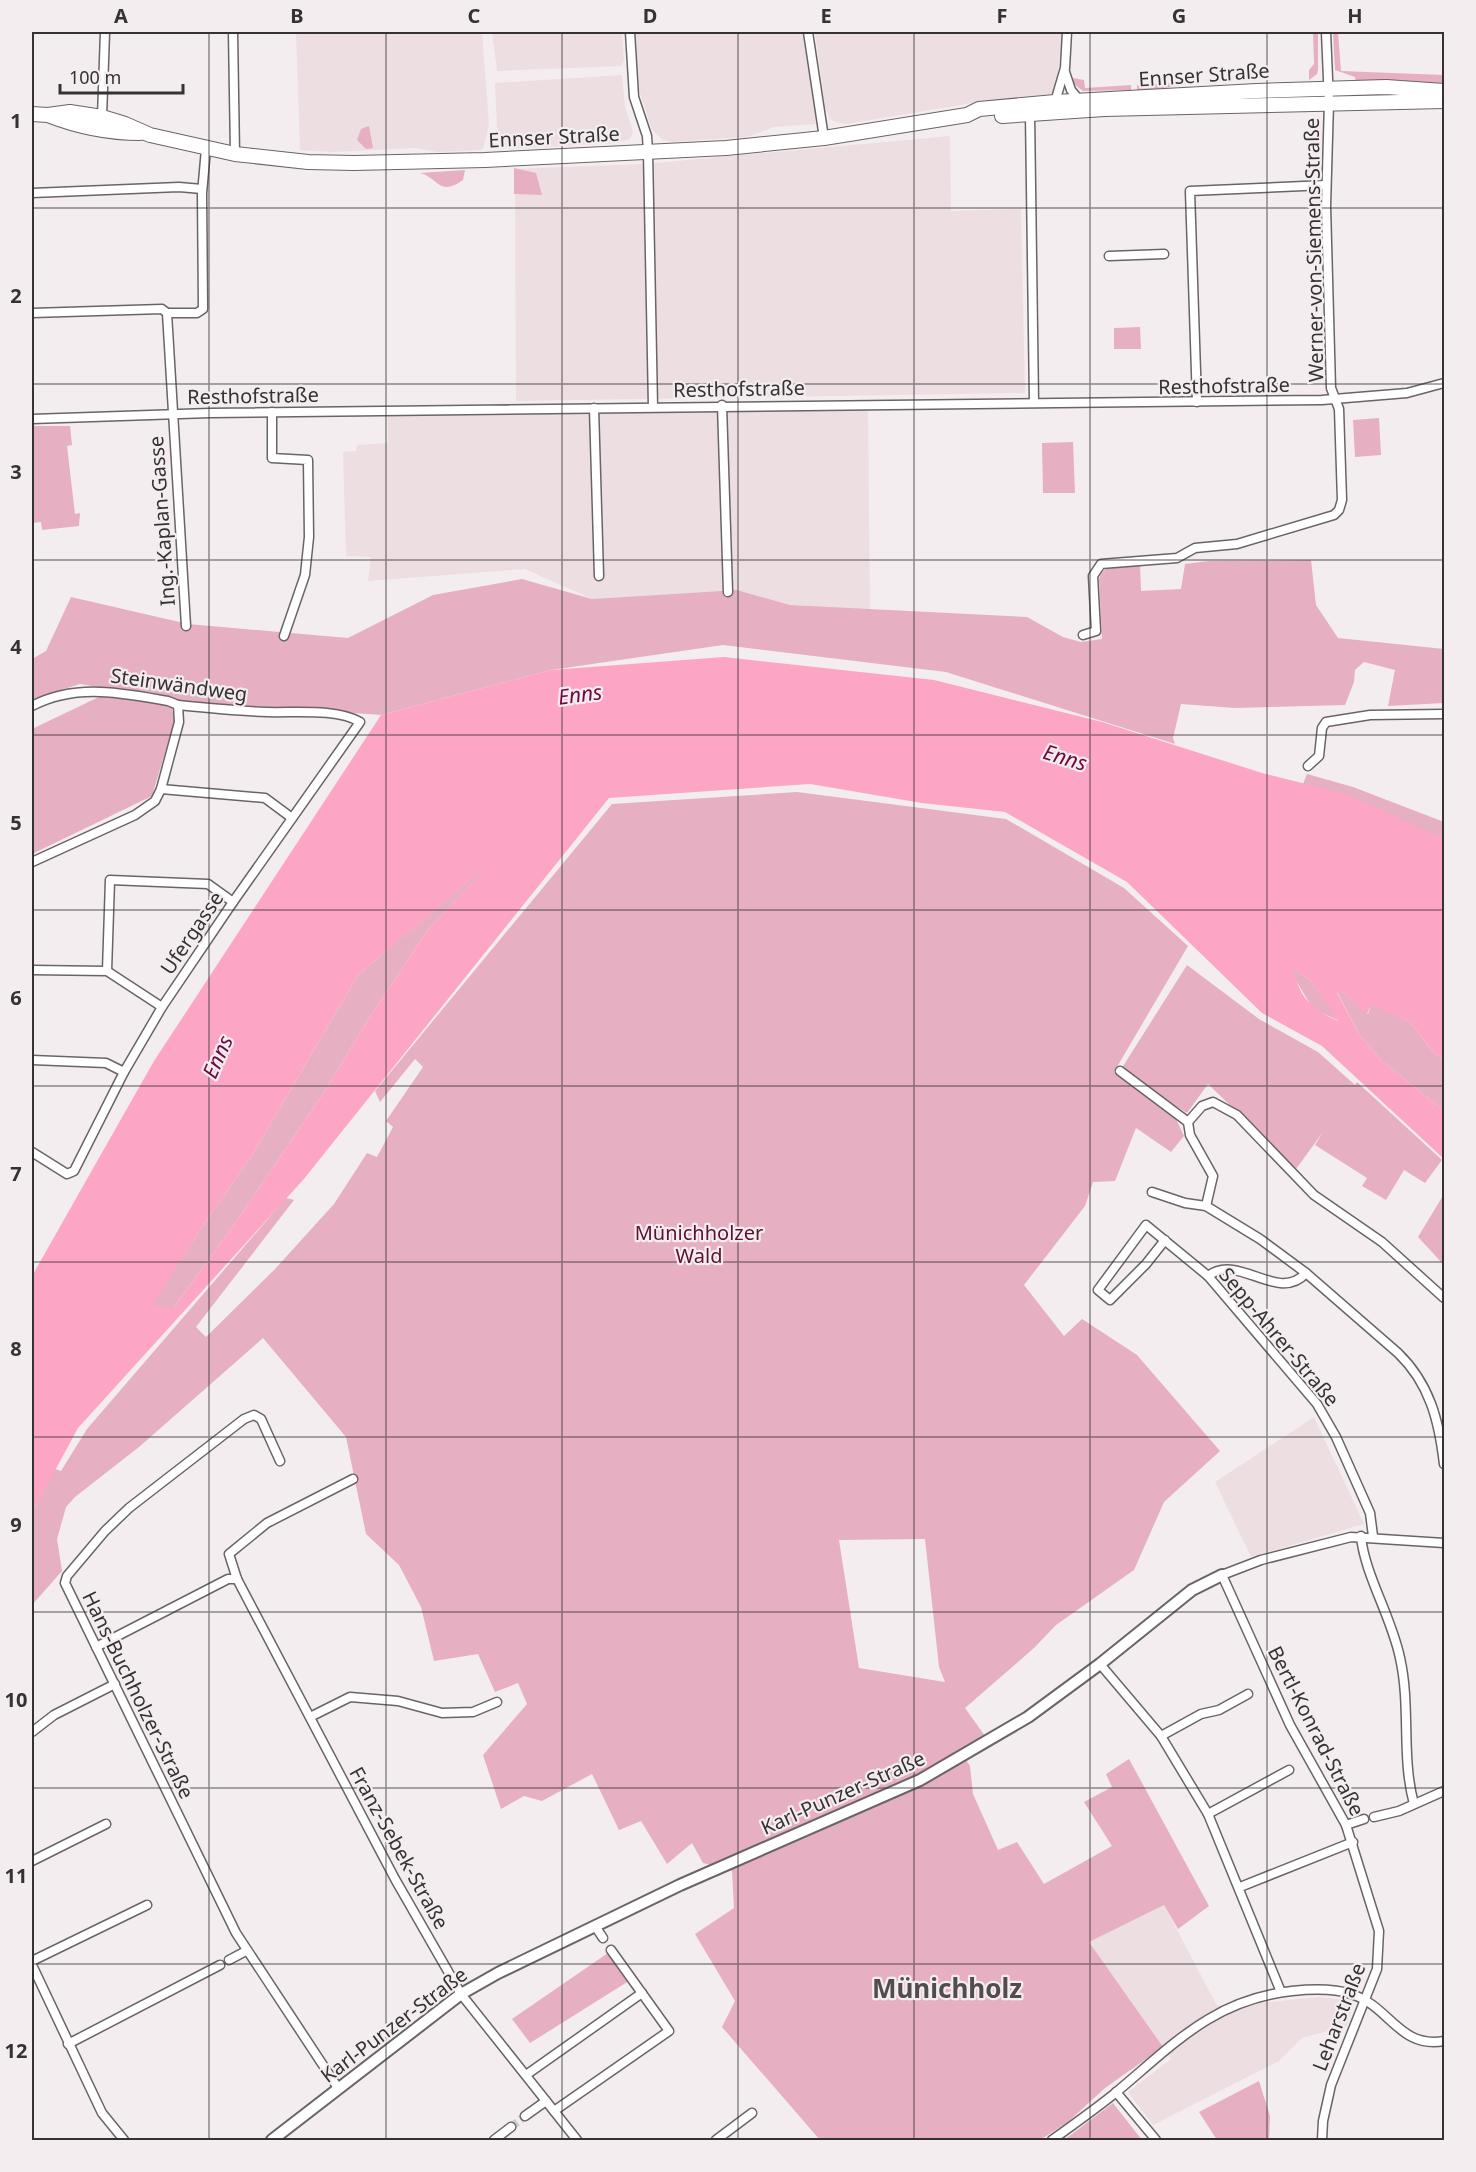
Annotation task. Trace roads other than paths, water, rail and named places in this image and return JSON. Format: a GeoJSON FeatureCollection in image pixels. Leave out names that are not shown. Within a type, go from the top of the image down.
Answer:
{"type":"FeatureCollection","features":[{"type":"Feature","properties":{"kind":"main road","name":"Ennser Straße"},"geometry":{"type":"LineString","coordinates":[[967,115],[980,117],[1030,114],[1415,88],[1444,91]]}},
{"type":"Feature","properties":{"kind":"main road","name":"Ennser Straße"},"geometry":{"type":"LineString","coordinates":[[32,114],[48,115],[70,112],[102,117],[125,124],[143,133],[235,154],[308,162],[354,163],[432,162],[726,148],[824,138],[967,115],[979,109],[1055,102],[1329,95],[1444,100]]}},
{"type":"Feature","properties":{"kind":"main road","name":"Ennser Straße"},"geometry":{"type":"LineString","coordinates":[[48,115],[65,122],[122,133],[143,133]]}},
{"type":"Feature","properties":{"kind":"street"},"geometry":{"type":"LineString","coordinates":[[102,117],[105,32]]}},
{"type":"Feature","properties":{"kind":"street"},"geometry":{"type":"LineString","coordinates":[[233,32],[235,154]]}},
{"type":"Feature","properties":{"kind":"street"},"geometry":{"type":"LineString","coordinates":[[630,32],[634,97],[647,136],[648,152],[653,407]]}},
{"type":"Feature","properties":{"kind":"street"},"geometry":{"type":"LineString","coordinates":[[808,32],[824,138]]}},
{"type":"Feature","properties":{"kind":"street"},"geometry":{"type":"LineString","coordinates":[[1055,102],[1065,69],[1067,32]]}},
{"type":"Feature","properties":{"kind":"street","name":"Werner-von-Siemens-Straße"},"geometry":{"type":"LineString","coordinates":[[1083,636],[1096,631],[1093,576],[1101,564],[1171,559],[1195,548],[1236,544],[1334,515],[1339,510],[1342,500],[1339,409],[1331,388],[1326,185],[1329,95],[1326,32]]}},
{"type":"Feature","properties":{"kind":"street"},"geometry":{"type":"LineString","coordinates":[[1065,69],[1071,90],[1080,101]]}},
{"type":"Feature","properties":{"kind":"street"},"geometry":{"type":"LineString","coordinates":[[1030,114],[1034,402]]}},
{"type":"Feature","properties":{"kind":"street"},"geometry":{"type":"LineString","coordinates":[[32,313],[162,309],[166,313],[197,312],[203,309],[202,189],[206,149]]}},
{"type":"Feature","properties":{"kind":"street"},"geometry":{"type":"LineString","coordinates":[[1197,402],[1190,191],[1326,185]]}},
{"type":"Feature","properties":{"kind":"street"},"geometry":{"type":"LineString","coordinates":[[32,193],[179,187],[202,189]]}},
{"type":"Feature","properties":{"kind":"street"},"geometry":{"type":"LineString","coordinates":[[1109,256],[1164,254]]}},
{"type":"Feature","properties":{"kind":"street","name":"Ing.-Kaplan-Gasse"},"geometry":{"type":"LineString","coordinates":[[166,313],[186,626]]}},
{"type":"Feature","properties":{"kind":"street","name":"Resthofstraße"},"geometry":{"type":"LineString","coordinates":[[32,419],[172,413],[1335,399],[1407,393],[1444,383]]}},
{"type":"Feature","properties":{"kind":"street"},"geometry":{"type":"LineString","coordinates":[[722,405],[728,592]]}},
{"type":"Feature","properties":{"kind":"street"},"geometry":{"type":"LineString","coordinates":[[594,408],[599,576]]}},
{"type":"Feature","properties":{"kind":"street"},"geometry":{"type":"LineString","coordinates":[[272,412],[272,458],[308,460],[309,537],[305,575],[284,636]]}},
{"type":"Feature","properties":{"kind":"street","name":"Steinwändweg"},"geometry":{"type":"LineString","coordinates":[[32,706],[58,694],[99,691],[168,700],[178,705],[268,712],[318,713],[350,718],[360,722]]}},
{"type":"Feature","properties":{"kind":"street"},"geometry":{"type":"LineString","coordinates":[[32,862],[135,815],[155,801],[161,789],[178,722],[178,705]]}},
{"type":"Feature","properties":{"kind":"street"},"geometry":{"type":"LineString","coordinates":[[1308,766],[1319,756],[1322,729],[1326,722],[1370,715],[1444,714]]}},
{"type":"Feature","properties":{"kind":"street","name":"Ufergasse"},"geometry":{"type":"LineString","coordinates":[[32,1152],[67,1174],[71,1173],[124,1072],[162,1007],[360,722]]}},
{"type":"Feature","properties":{"kind":"street"},"geometry":{"type":"LineString","coordinates":[[161,789],[265,798],[292,818]]}},
{"type":"Feature","properties":{"kind":"street"},"geometry":{"type":"LineString","coordinates":[[107,971],[110,880],[208,884],[233,902]]}},
{"type":"Feature","properties":{"kind":"street"},"geometry":{"type":"LineString","coordinates":[[32,970],[107,971],[162,1007]]}},
{"type":"Feature","properties":{"kind":"street"},"geometry":{"type":"LineString","coordinates":[[32,1060],[106,1063],[124,1072]]}},
{"type":"Feature","properties":{"kind":"street"},"geometry":{"type":"LineString","coordinates":[[1120,1071],[1188,1122]]}},
{"type":"Feature","properties":{"kind":"street"},"geometry":{"type":"LineString","coordinates":[[1206,1206],[1213,1176],[1190,1135],[1188,1122],[1194,1113],[1210,1103],[1226,1107],[1256,1132],[1314,1195],[1405,1261],[1444,1298]]}},
{"type":"Feature","properties":{"kind":"street"},"geometry":{"type":"LineString","coordinates":[[1152,1192],[1185,1203],[1206,1206],[1260,1239],[1306,1273],[1398,1353],[1420,1378],[1434,1410],[1444,1464]]}},
{"type":"Feature","properties":{"kind":"street","name":"Sepp-Ahrer-Straße"},"geometry":{"type":"LineString","coordinates":[[1165,1240],[1146,1264],[1110,1300],[1098,1290],[1146,1225],[1165,1240],[1208,1276],[1317,1404],[1336,1437],[1370,1513],[1373,1536]]}},
{"type":"Feature","properties":{"kind":"street"},"geometry":{"type":"LineString","coordinates":[[1208,1276],[1216,1270],[1228,1267],[1289,1283],[1301,1279],[1306,1273]]}},
{"type":"Feature","properties":{"kind":"street","name":"Hans-Buchholzer-Straße"},"geometry":{"type":"LineString","coordinates":[[280,1461],[261,1419],[254,1415],[244,1419],[105,1531],[67,1576],[65,1583],[246,1951],[338,2088]]}},
{"type":"Feature","properties":{"kind":"street","name":"Franz-Sebek-Straße"},"geometry":{"type":"LineString","coordinates":[[353,1479],[267,1523],[229,1554],[237,1579],[395,1879],[461,1994],[577,2140]]}},
{"type":"Feature","properties":{"kind":"street"},"geometry":{"type":"LineString","coordinates":[[1361,1536],[1363,1553],[1390,1620],[1401,1659],[1407,1704],[1410,1786],[1414,1804]]}},
{"type":"Feature","properties":{"kind":"street","name":"Karl-Punzer-Straße"},"geometry":{"type":"LineString","coordinates":[[272,2140],[461,1994],[498,1973],[680,1885],[920,1780],[1028,1717],[1100,1664],[1177,1601],[1222,1575],[1319,1543],[1361,1536],[1444,1543]]}},
{"type":"Feature","properties":{"kind":"street","name":"Bertl-Konrad-Straße"},"geometry":{"type":"LineString","coordinates":[[1222,1575],[1290,1725],[1346,1825],[1373,1906]]}},
{"type":"Feature","properties":{"kind":"street"},"geometry":{"type":"LineString","coordinates":[[96,1647],[228,1580],[237,1579]]}},
{"type":"Feature","properties":{"kind":"street"},"geometry":{"type":"LineString","coordinates":[[1100,1664],[1161,1736],[1208,1814],[1240,1887],[1281,1992]]}},
{"type":"Feature","properties":{"kind":"street"},"geometry":{"type":"LineString","coordinates":[[1260,1687],[1269,1682]]}},
{"type":"Feature","properties":{"kind":"street"},"geometry":{"type":"LineString","coordinates":[[32,1732],[54,1715],[115,1684]]}},
{"type":"Feature","properties":{"kind":"street"},"geometry":{"type":"LineString","coordinates":[[1161,1736],[1201,1714],[1219,1710],[1248,1694]]}},
{"type":"Feature","properties":{"kind":"street"},"geometry":{"type":"LineString","coordinates":[[310,1717],[350,1697],[398,1701],[442,1713],[473,1712],[497,1702]]}},
{"type":"Feature","properties":{"kind":"street"},"geometry":{"type":"LineString","coordinates":[[1300,1764],[1310,1758]]}},
{"type":"Feature","properties":{"kind":"street"},"geometry":{"type":"LineString","coordinates":[[1208,1814],[1289,1770]]}},
{"type":"Feature","properties":{"kind":"street"},"geometry":{"type":"LineString","coordinates":[[1374,1817],[1444,1791]]}},
{"type":"Feature","properties":{"kind":"street"},"geometry":{"type":"LineString","coordinates":[[1346,1825],[1364,1819]]}},
{"type":"Feature","properties":{"kind":"street"},"geometry":{"type":"LineString","coordinates":[[32,1861],[106,1824]]}},
{"type":"Feature","properties":{"kind":"street"},"geometry":{"type":"LineString","coordinates":[[1240,1887],[1353,1842]]}},
{"type":"Feature","properties":{"kind":"street"},"geometry":{"type":"LineString","coordinates":[[124,2140],[102,2113],[32,1964],[147,1905]]}},
{"type":"Feature","properties":{"kind":"street","name":"Leharstraße"},"geometry":{"type":"LineString","coordinates":[[1322,2140],[1323,2121],[1331,2085],[1366,2000],[1379,1956],[1379,1931],[1373,1906]]}},
{"type":"Feature","properties":{"kind":"street"},"geometry":{"type":"LineString","coordinates":[[595,1926],[603,1938]]}},
{"type":"Feature","properties":{"kind":"street"},"geometry":{"type":"LineString","coordinates":[[554,2112],[669,2031],[611,1950]]}},
{"type":"Feature","properties":{"kind":"street"},"geometry":{"type":"LineString","coordinates":[[229,1960],[246,1951]]}},
{"type":"Feature","properties":{"kind":"street"},"geometry":{"type":"LineString","coordinates":[[68,2044],[220,1965]]}},
{"type":"Feature","properties":{"kind":"street"},"geometry":{"type":"LineString","coordinates":[[1052,2140],[1116,2092],[1189,2030],[1237,2004],[1281,1992],[1337,1991],[1366,2000],[1409,2037],[1426,2043],[1444,2041]]}},
{"type":"Feature","properties":{"kind":"street"},"geometry":{"type":"LineString","coordinates":[[526,2075],[642,1993]]}},
{"type":"Feature","properties":{"kind":"street"},"geometry":{"type":"LineString","coordinates":[[1116,2092],[1156,2140]]}},
{"type":"Feature","properties":{"kind":"street"},"geometry":{"type":"LineString","coordinates":[[525,2116],[546,2101]]}},
{"type":"Feature","properties":{"kind":"street"},"geometry":{"type":"LineString","coordinates":[[716,2140],[752,2113]]}},
{"type":"Feature","properties":{"kind":"street"},"geometry":{"type":"LineString","coordinates":[[494,2140],[511,2127]]}},
{"type":"Feature","properties":{"kind":"water","name":"Enns"},"geometry":{"type":"Polygon","coordinates":[[[724,657],[934,680],[1102,722],[1262,773],[1346,794],[1444,839],[1444,1060],[1434,1053],[1410,1022],[1371,1005],[1367,1014],[1342,992],[1337,993],[1359,1034],[1381,1060],[1444,1111],[1444,1159],[1322,1046],[1262,1013],[1127,882],[1005,812],[922,803],[810,784],[609,798],[303,1180],[78,1428],[32,1513],[32,1276],[154,1061],[381,715],[551,670],[724,657]],[[491,862],[358,975],[251,1157],[202,1227],[152,1307],[174,1307],[236,1222],[325,1091],[368,1020],[427,931],[491,862]],[[1293,968],[1299,987],[1308,1001],[1321,1012],[1338,1021],[1311,981],[1293,968]]]}},
{"type":"Feature","properties":{"kind":"tunnel"},"geometry":{"type":"LineString","coordinates":[[511,2127],[525,2116]]}},
{"type":"Feature","properties":{"kind":"district","name":"Münichholz"},"geometry":{"type":"Point","coordinates":[947,1989]}},
{"type":"Feature","properties":{"kind":"park label","name":"Münichholzer Wald"},"geometry":{"type":"Point","coordinates":[699,1244]}}]}
